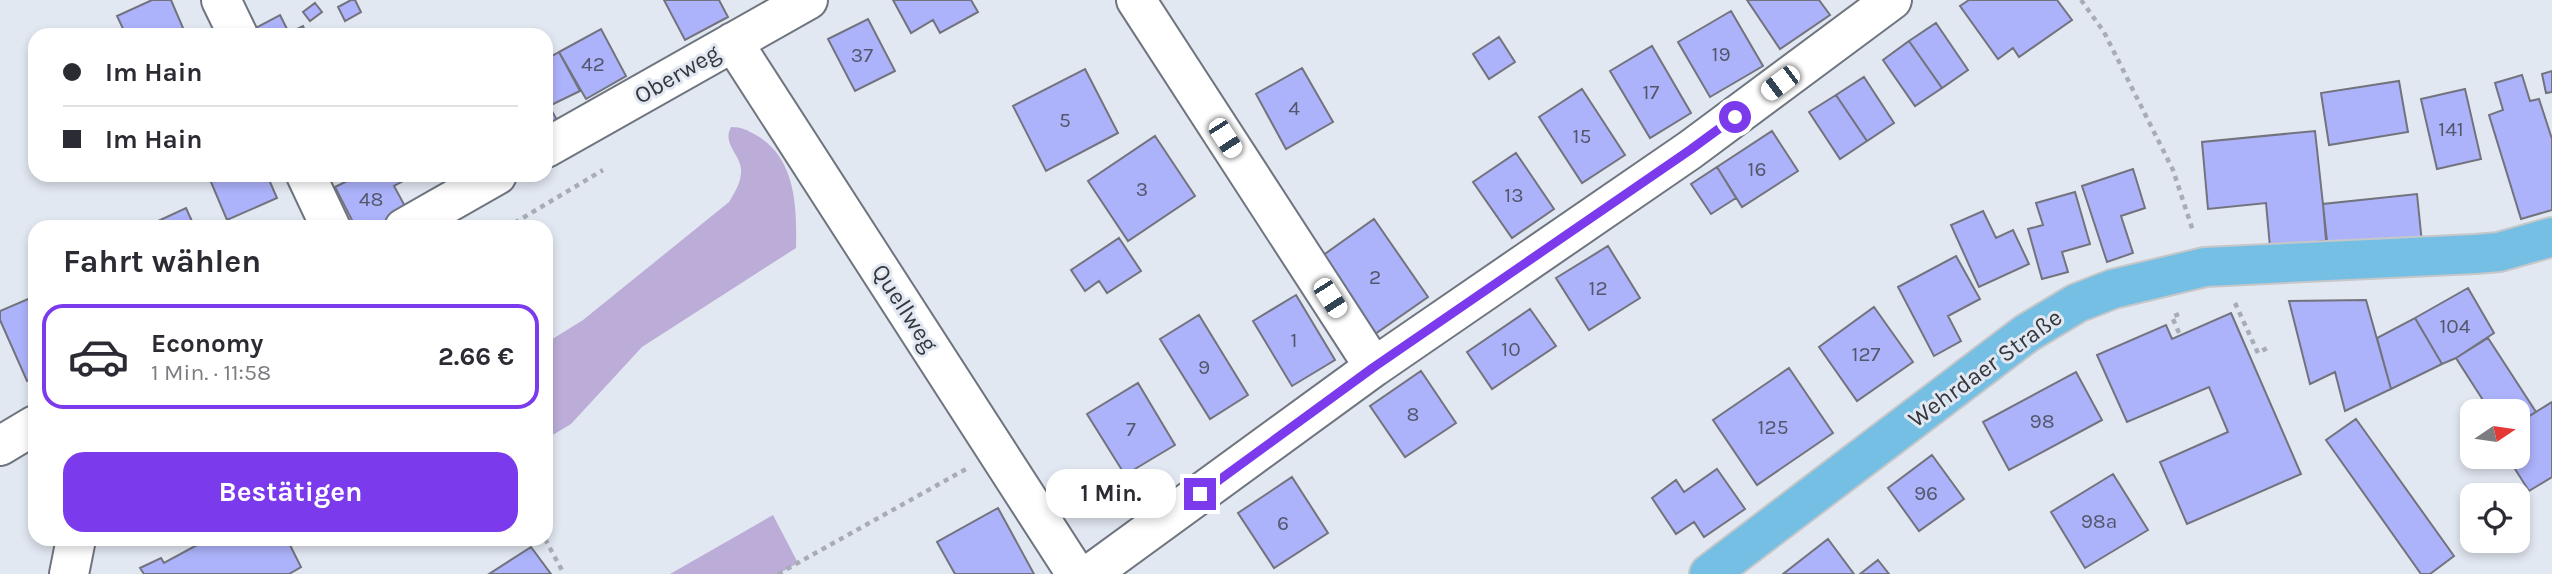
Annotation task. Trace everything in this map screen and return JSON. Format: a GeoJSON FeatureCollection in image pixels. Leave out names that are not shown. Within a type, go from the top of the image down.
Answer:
{"type":"FeatureCollection","features":[{"type":"Feature","properties":{"kind":"main road","name":"Wehrdaer Straße"},"geometry":{"type":"LineString","coordinates":[[1709,574],[2027,333],[2077,303],[2113,289],[2205,267],[2499,252],[2552,237]]}},
{"type":"Feature","properties":{"kind":"street"},"geometry":{"type":"LineString","coordinates":[[220,0],[234,28]]}},
{"type":"Feature","properties":{"kind":"street","name":"Oberweg"},"geometry":{"type":"LineString","coordinates":[[553,144],[808,0]]}},
{"type":"Feature","properties":{"kind":"street"},"geometry":{"type":"LineString","coordinates":[[1136,0],[1374,367]]}},
{"type":"Feature","properties":{"kind":"street"},"geometry":{"type":"LineString","coordinates":[[1090,574],[1374,367],[1690,150],[1892,0]]}},
{"type":"Feature","properties":{"kind":"street","name":"Quellweg"},"geometry":{"type":"LineString","coordinates":[[733,42],[1076,574]]}},
{"type":"Feature","properties":{"kind":"street"},"geometry":{"type":"LineString","coordinates":[[309,182],[327,220]]}},
{"type":"Feature","properties":{"kind":"street"},"geometry":{"type":"LineString","coordinates":[[418,220],[485,182]]}},
{"type":"Feature","properties":{"kind":"street"},"geometry":{"type":"LineString","coordinates":[[0,446],[28,429]]}},
{"type":"Feature","properties":{"kind":"street"},"geometry":{"type":"LineString","coordinates":[[69,574],[75,546]]}},
{"type":"Feature","properties":{"kind":"path"},"geometry":{"type":"LineString","coordinates":[[2081,0],[2104,32],[2162,147],[2173,170],[2189,219]]}},
{"type":"Feature","properties":{"kind":"path"},"geometry":{"type":"LineString","coordinates":[[519,220],[603,170]]}},
{"type":"Feature","properties":{"kind":"path"},"geometry":{"type":"LineString","coordinates":[[2234,300],[2258,353],[2267,348]]}},
{"type":"Feature","properties":{"kind":"path"},"geometry":{"type":"LineString","coordinates":[[2180,335],[2172,317],[2182,313]]}},
{"type":"Feature","properties":{"kind":"path"},"geometry":{"type":"LineString","coordinates":[[778,574],[997,452]]}},
{"type":"Feature","properties":{"kind":"path"},"geometry":{"type":"LineString","coordinates":[[549,546],[564,574]]}},
{"type":"Feature","properties":{"kind":"shaded area"},"geometry":{"type":"Polygon","coordinates":[[[731,127],[747,130],[769,145],[779,157],[786,170],[794,200],[796,248],[642,347],[571,424],[553,435],[553,339],[583,320],[729,202],[738,186],[741,173],[740,164],[730,144],[731,127]]]}},
{"type":"Feature","properties":{"kind":"shaded area"},"geometry":{"type":"Polygon","coordinates":[[[773,515],[798,563],[778,574],[670,574],[773,515]]]}},
{"type":"Feature","properties":{"kind":"building"},"geometry":{"type":"Polygon","coordinates":[[[152,0],[171,0],[183,28],[123,28],[117,16],[152,0]]]}},
{"type":"Feature","properties":{"kind":"building"},"geometry":{"type":"Polygon","coordinates":[[[355,0],[361,12],[345,21],[338,7],[355,0]]]}},
{"type":"Feature","properties":{"kind":"building"},"geometry":{"type":"Polygon","coordinates":[[[664,0],[719,0],[728,17],[685,40],[664,0]]]}},
{"type":"Feature","properties":{"kind":"building"},"geometry":{"type":"Polygon","coordinates":[[[893,0],[971,0],[978,12],[940,33],[933,20],[911,33],[893,0]]]}},
{"type":"Feature","properties":{"kind":"building"},"geometry":{"type":"Polygon","coordinates":[[[1747,0],[1819,0],[1830,15],[1780,49],[1747,0]]]}},
{"type":"Feature","properties":{"kind":"building"},"geometry":{"type":"Polygon","coordinates":[[[1969,0],[2057,0],[2072,20],[2019,57],[2013,48],[1998,59],[1960,6],[1969,0]]]}},
{"type":"Feature","properties":{"kind":"building"},"geometry":{"type":"Polygon","coordinates":[[[315,3],[322,12],[310,21],[303,12],[315,3]]]}},
{"type":"Feature","properties":{"kind":"building"},"geometry":{"type":"Polygon","coordinates":[[[1731,11],[1763,66],[1710,97],[1678,42],[1731,11]]]}},
{"type":"Feature","properties":{"kind":"building"},"geometry":{"type":"Polygon","coordinates":[[[280,15],[286,28],[256,28],[280,15]]]}},
{"type":"Feature","properties":{"kind":"building"},"geometry":{"type":"Polygon","coordinates":[[[868,19],[895,71],[855,91],[828,39],[868,19]]]}},
{"type":"Feature","properties":{"kind":"building"},"geometry":{"type":"Polygon","coordinates":[[[1936,23],[1968,70],[1942,88],[1909,41],[1936,23]]]}},
{"type":"Feature","properties":{"kind":"building"},"geometry":{"type":"Polygon","coordinates":[[[601,29],[626,76],[586,99],[559,52],[601,29]]]}},
{"type":"Feature","properties":{"kind":"building"},"geometry":{"type":"Polygon","coordinates":[[[1499,37],[1515,62],[1489,79],[1473,54],[1499,37]]]}},
{"type":"Feature","properties":{"kind":"building"},"geometry":{"type":"Polygon","coordinates":[[[1909,41],[1942,88],[1915,106],[1883,60],[1909,41]]]}},
{"type":"Feature","properties":{"kind":"building"},"geometry":{"type":"Polygon","coordinates":[[[1652,46],[1691,113],[1650,138],[1610,71],[1652,46]]]}},
{"type":"Feature","properties":{"kind":"building"},"geometry":{"type":"Polygon","coordinates":[[[559,52],[580,91],[553,104],[553,55],[559,52]]]}},
{"type":"Feature","properties":{"kind":"building"},"geometry":{"type":"Polygon","coordinates":[[[1302,68],[1333,122],[1286,149],[1256,94],[1302,68]]]}},
{"type":"Feature","properties":{"kind":"building"},"geometry":{"type":"Polygon","coordinates":[[[1085,69],[1118,133],[1046,171],[1013,106],[1085,69]]]}},
{"type":"Feature","properties":{"kind":"building"},"geometry":{"type":"Polygon","coordinates":[[[2552,71],[2552,92],[2546,93],[2542,74],[2552,71]]]}},
{"type":"Feature","properties":{"kind":"building"},"geometry":{"type":"Polygon","coordinates":[[[2522,75],[2530,101],[2539,99],[2552,139],[2552,210],[2521,219],[2489,115],[2503,110],[2495,83],[2522,75]]]}},
{"type":"Feature","properties":{"kind":"building"},"geometry":{"type":"Polygon","coordinates":[[[1864,77],[1894,123],[1867,141],[1836,95],[1864,77]]]}},
{"type":"Feature","properties":{"kind":"building"},"geometry":{"type":"Polygon","coordinates":[[[2399,81],[2408,132],[2329,145],[2321,93],[2399,81]]]}},
{"type":"Feature","properties":{"kind":"building"},"geometry":{"type":"Polygon","coordinates":[[[1582,89],[1625,155],[1582,183],[1539,117],[1582,89]]]}},
{"type":"Feature","properties":{"kind":"building"},"geometry":{"type":"Polygon","coordinates":[[[2465,89],[2481,159],[2437,169],[2421,99],[2465,89]]]}},
{"type":"Feature","properties":{"kind":"building"},"geometry":{"type":"Polygon","coordinates":[[[1836,95],[1867,141],[1840,159],[1809,112],[1836,95]]]}},
{"type":"Feature","properties":{"kind":"building"},"geometry":{"type":"Polygon","coordinates":[[[1772,131],[1798,171],[1742,207],[1717,167],[1772,131]]]}},
{"type":"Feature","properties":{"kind":"building"},"geometry":{"type":"Polygon","coordinates":[[[2315,131],[2327,241],[2270,247],[2266,203],[2208,209],[2202,142],[2315,131]]]}},
{"type":"Feature","properties":{"kind":"building"},"geometry":{"type":"Polygon","coordinates":[[[1155,136],[1195,196],[1128,241],[1088,181],[1155,136]]]}},
{"type":"Feature","properties":{"kind":"building"},"geometry":{"type":"Polygon","coordinates":[[[1516,153],[1554,209],[1512,238],[1473,182],[1516,153]]]}},
{"type":"Feature","properties":{"kind":"building"},"geometry":{"type":"Polygon","coordinates":[[[1717,167],[1736,198],[1711,214],[1691,184],[1717,167]]]}},
{"type":"Feature","properties":{"kind":"building"},"geometry":{"type":"Polygon","coordinates":[[[2133,169],[2145,208],[2121,216],[2133,253],[2107,262],[2082,186],[2133,169]]]}},
{"type":"Feature","properties":{"kind":"building"},"geometry":{"type":"Polygon","coordinates":[[[211,182],[270,182],[277,198],[227,220],[211,182]]]}},
{"type":"Feature","properties":{"kind":"building"},"geometry":{"type":"Polygon","coordinates":[[[345,182],[401,182],[394,186],[407,210],[389,220],[352,220],[335,187],[345,182]]]}},
{"type":"Feature","properties":{"kind":"building"},"geometry":{"type":"Polygon","coordinates":[[[2075,192],[2090,244],[2062,252],[2068,272],[2042,279],[2028,229],[2043,225],[2036,203],[2075,192]]]}},
{"type":"Feature","properties":{"kind":"building"},"geometry":{"type":"Polygon","coordinates":[[[2417,194],[2422,243],[2327,252],[2323,204],[2417,194]]]}},
{"type":"Feature","properties":{"kind":"building"},"geometry":{"type":"Polygon","coordinates":[[[186,208],[191,220],[160,220],[186,208]]]}},
{"type":"Feature","properties":{"kind":"building"},"geometry":{"type":"Polygon","coordinates":[[[1983,211],[1996,238],[2013,230],[2029,264],[1979,287],[1951,225],[1983,211]]]}},
{"type":"Feature","properties":{"kind":"building"},"geometry":{"type":"Polygon","coordinates":[[[1374,219],[1428,297],[1375,334],[1322,256],[1374,219]]]}},
{"type":"Feature","properties":{"kind":"building"},"geometry":{"type":"Polygon","coordinates":[[[1119,238],[1141,271],[1107,293],[1099,281],[1085,291],[1071,270],[1119,238]]]}},
{"type":"Feature","properties":{"kind":"building"},"geometry":{"type":"Polygon","coordinates":[[[1608,246],[1640,298],[1589,330],[1556,278],[1608,246]]]}},
{"type":"Feature","properties":{"kind":"building"},"geometry":{"type":"Polygon","coordinates":[[[1956,256],[1980,299],[1948,316],[1961,341],[1934,356],[1898,287],[1956,256]]]}},
{"type":"Feature","properties":{"kind":"building"},"geometry":{"type":"Polygon","coordinates":[[[2468,288],[2494,333],[2442,364],[2415,318],[2468,288]]]}},
{"type":"Feature","properties":{"kind":"building"},"geometry":{"type":"Polygon","coordinates":[[[1296,295],[1335,360],[1292,386],[1253,321],[1296,295]]]}},
{"type":"Feature","properties":{"kind":"building"},"geometry":{"type":"Polygon","coordinates":[[[28,299],[27,381],[0,320],[0,311],[28,299]]]}},
{"type":"Feature","properties":{"kind":"building"},"geometry":{"type":"Polygon","coordinates":[[[2366,300],[2391,389],[2345,411],[2335,372],[2310,384],[2289,301],[2366,300]]]}},
{"type":"Feature","properties":{"kind":"building"},"geometry":{"type":"Polygon","coordinates":[[[1874,307],[1913,362],[1857,401],[1819,347],[1874,307]]]}},
{"type":"Feature","properties":{"kind":"building"},"geometry":{"type":"Polygon","coordinates":[[[1530,309],[1556,346],[1492,389],[1467,352],[1530,309]]]}},
{"type":"Feature","properties":{"kind":"building"},"geometry":{"type":"Polygon","coordinates":[[[2231,313],[2301,474],[2187,524],[2160,462],[2228,432],[2209,387],[2127,422],[2097,355],[2166,325],[2172,339],[2231,313]]]}},
{"type":"Feature","properties":{"kind":"building"},"geometry":{"type":"Polygon","coordinates":[[[1199,315],[1248,395],[1210,419],[1160,339],[1199,315]]]}},
{"type":"Feature","properties":{"kind":"building"},"geometry":{"type":"Polygon","coordinates":[[[2415,318],[2442,364],[2391,389],[2377,338],[2415,318]]]}},
{"type":"Feature","properties":{"kind":"building"},"geometry":{"type":"Polygon","coordinates":[[[2488,338],[2528,399],[2482,399],[2456,358],[2488,338]]]}},
{"type":"Feature","properties":{"kind":"building"},"geometry":{"type":"Polygon","coordinates":[[[1789,368],[1833,433],[1757,485],[1713,420],[1789,368]]]}},
{"type":"Feature","properties":{"kind":"building"},"geometry":{"type":"Polygon","coordinates":[[[1421,371],[1456,423],[1405,457],[1370,406],[1421,371]]]}},
{"type":"Feature","properties":{"kind":"building"},"geometry":{"type":"Polygon","coordinates":[[[2076,372],[2102,420],[2009,470],[1983,422],[2076,372]]]}},
{"type":"Feature","properties":{"kind":"building"},"geometry":{"type":"Polygon","coordinates":[[[1138,383],[1175,445],[1125,475],[1087,414],[1138,383]]]}},
{"type":"Feature","properties":{"kind":"building"},"geometry":{"type":"Polygon","coordinates":[[[2552,402],[2552,477],[2530,490],[2530,483],[2524,483],[2515,469],[2530,469],[2530,416],[2552,402]]]}},
{"type":"Feature","properties":{"kind":"building"},"geometry":{"type":"Polygon","coordinates":[[[2530,403],[2536,412],[2530,416],[2530,403]]]}},
{"type":"Feature","properties":{"kind":"building"},"geometry":{"type":"Polygon","coordinates":[[[2356,419],[2454,556],[2430,574],[2421,574],[2326,440],[2356,419]]]}},
{"type":"Feature","properties":{"kind":"building"},"geometry":{"type":"Polygon","coordinates":[[[1932,455],[1964,499],[1919,531],[1888,488],[1932,455]]]}},
{"type":"Feature","properties":{"kind":"building"},"geometry":{"type":"Polygon","coordinates":[[[1717,469],[1745,509],[1704,537],[1694,522],[1676,534],[1652,498],[1676,480],[1684,492],[1717,469]]]}},
{"type":"Feature","properties":{"kind":"building"},"geometry":{"type":"Polygon","coordinates":[[[2113,474],[2148,530],[2085,568],[2051,512],[2113,474]]]}},
{"type":"Feature","properties":{"kind":"building"},"geometry":{"type":"Polygon","coordinates":[[[1292,477],[1328,533],[1274,568],[1238,513],[1292,477]]]}},
{"type":"Feature","properties":{"kind":"building"},"geometry":{"type":"Polygon","coordinates":[[[998,508],[1034,574],[955,574],[937,542],[998,508]]]}},
{"type":"Feature","properties":{"kind":"building"},"geometry":{"type":"Polygon","coordinates":[[[1828,539],[1854,574],[1783,574],[1828,539]]]}},
{"type":"Feature","properties":{"kind":"building"},"geometry":{"type":"Polygon","coordinates":[[[195,546],[290,546],[301,567],[289,574],[144,574],[140,568],[161,558],[164,563],[195,546]]]}},
{"type":"Feature","properties":{"kind":"building"},"geometry":{"type":"Polygon","coordinates":[[[531,547],[551,574],[489,574],[531,547]]]}},
{"type":"Feature","properties":{"kind":"building"},"geometry":{"type":"Polygon","coordinates":[[[1878,560],[1889,574],[1860,574],[1878,560]]]}},
{"type":"Feature","properties":{"kind":"route"},"geometry":{"type":"LineString","coordinates":[[1200,494],[1374,367],[1735,117]]}}]}
